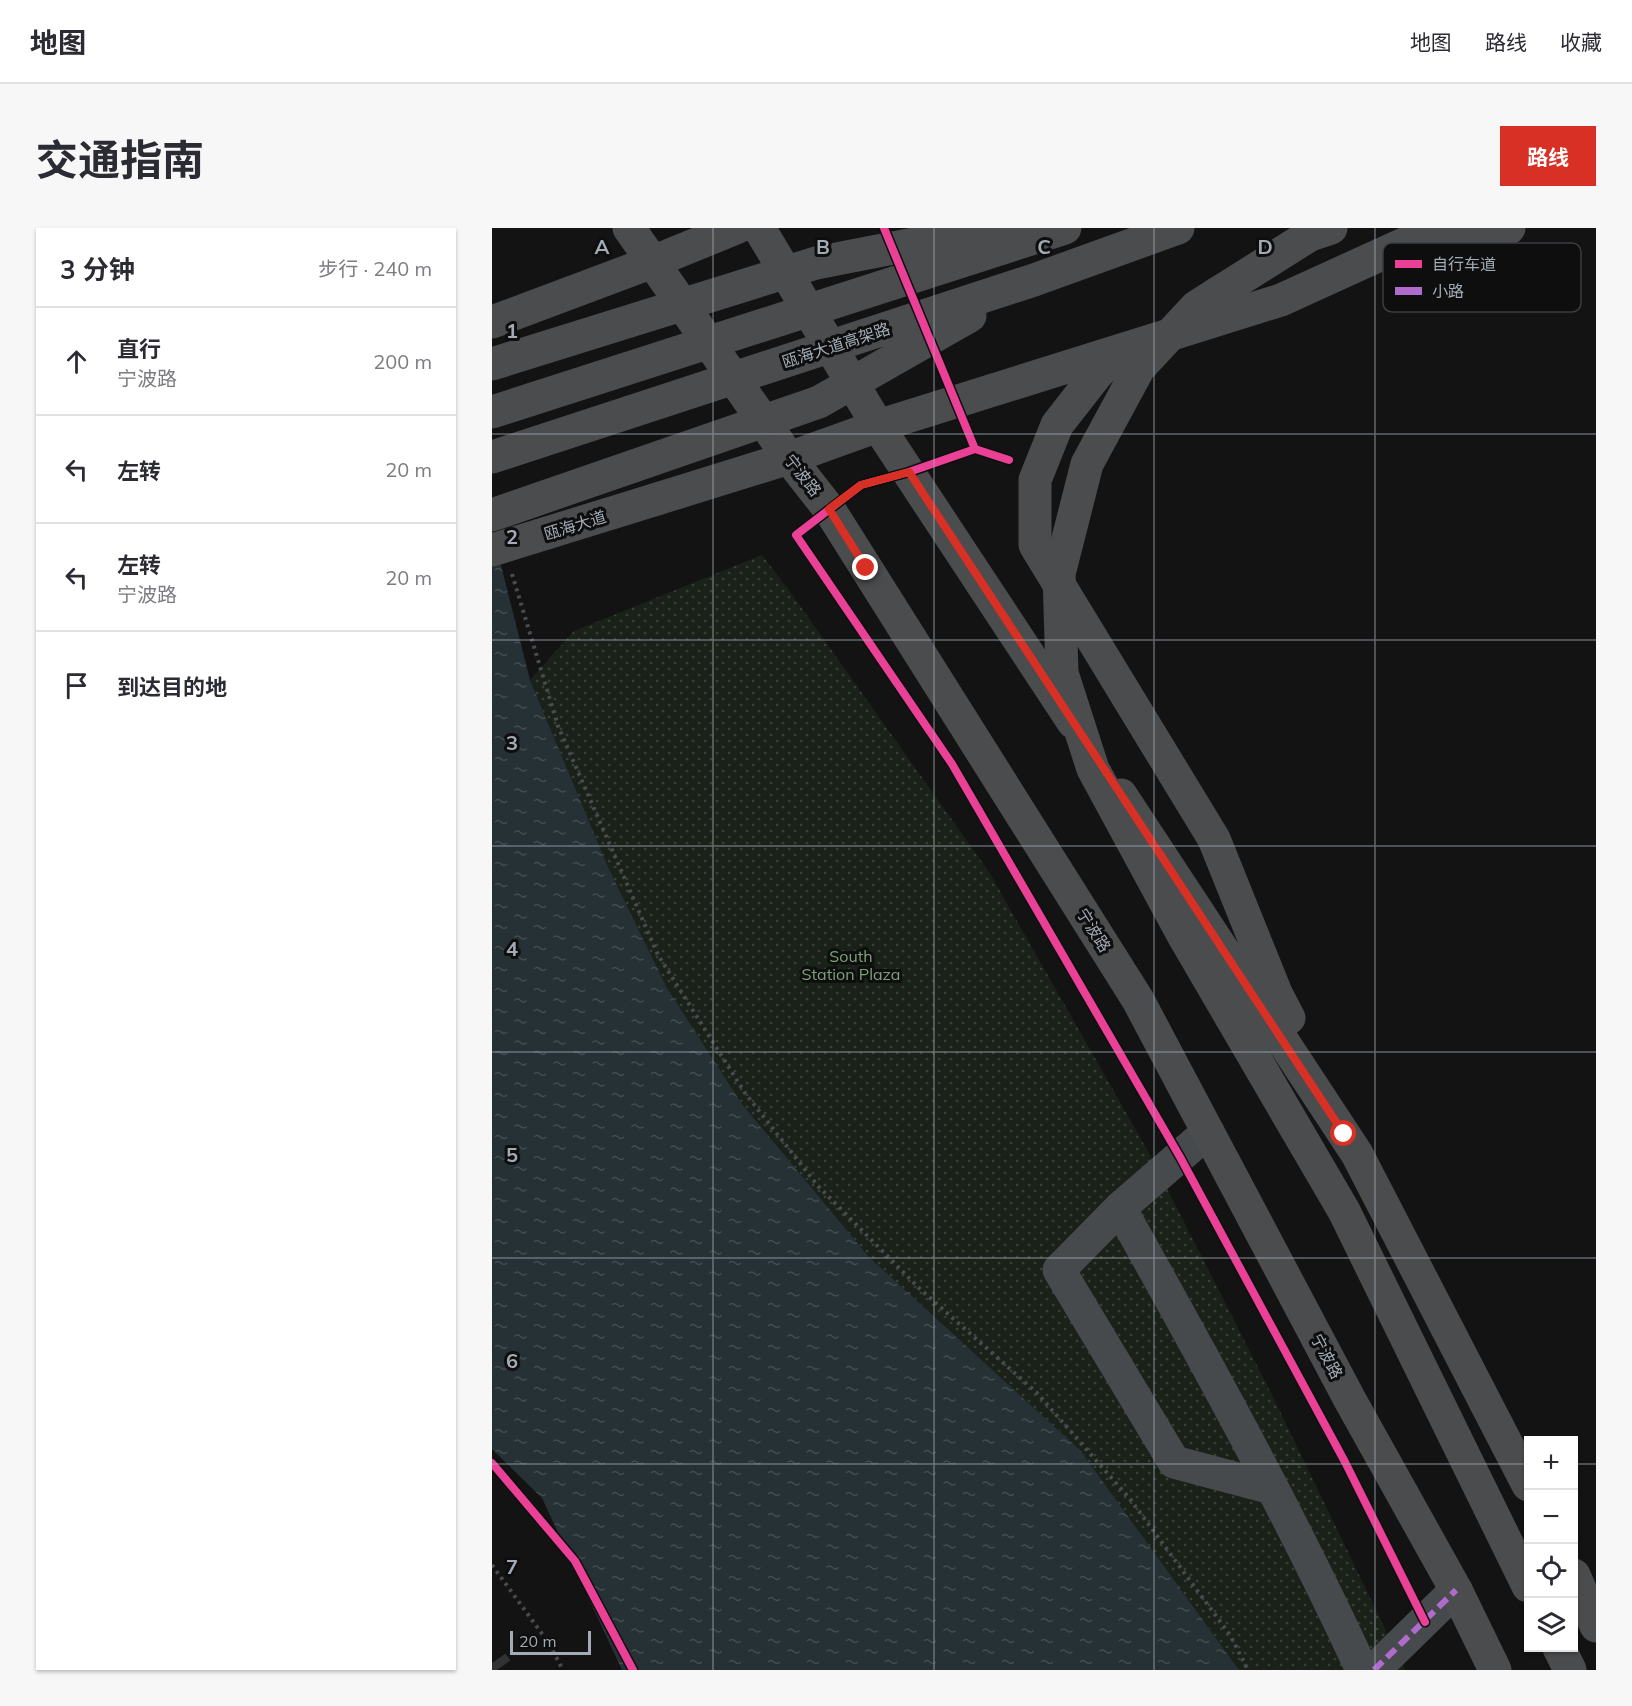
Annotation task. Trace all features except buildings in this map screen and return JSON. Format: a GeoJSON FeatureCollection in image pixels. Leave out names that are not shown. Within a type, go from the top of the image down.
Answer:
{"type":"FeatureCollection","features":[{"type":"Feature","properties":{"kind":"main road","name":"宁波路"},"geometry":{"type":"LineString","coordinates":[[629,228],[655,261],[789,458],[829,509],[1138,1000],[1350,1400],[1456,1590],[1495,1670]]}},
{"type":"Feature","properties":{"kind":"main road"},"geometry":{"type":"LineString","coordinates":[[492,322],[736,228]]}},
{"type":"Feature","properties":{"kind":"main road"},"geometry":{"type":"LineString","coordinates":[[759,228],[878,426],[1357,1154]]}},
{"type":"Feature","properties":{"kind":"main road"},"geometry":{"type":"LineString","coordinates":[[492,364],[816,263],[996,228]]}},
{"type":"Feature","properties":{"kind":"main road"},"geometry":{"type":"LineString","coordinates":[[492,412],[1065,228]]}},
{"type":"Feature","properties":{"kind":"main road","name":"瓯海大道高架路"},"geometry":{"type":"LineString","coordinates":[[492,458],[1034,280],[1178,228]]}},
{"type":"Feature","properties":{"kind":"main road"},"geometry":{"type":"LineString","coordinates":[[1331,228],[1310,235],[1196,307],[1139,368],[1087,464],[1059,574],[1062,673],[1093,769],[1183,935],[1344,1210],[1524,1578]]}},
{"type":"Feature","properties":{"kind":"main road"},"geometry":{"type":"LineString","coordinates":[[1406,243],[1439,228]]}},
{"type":"Feature","properties":{"kind":"main road"},"geometry":{"type":"LineString","coordinates":[[1462,243],[1509,228]]}},
{"type":"Feature","properties":{"kind":"main road"},"geometry":{"type":"LineString","coordinates":[[1281,300],[1383,254]]}},
{"type":"Feature","properties":{"kind":"main road"},"geometry":{"type":"LineString","coordinates":[[1281,300],[1383,268]]}},
{"type":"Feature","properties":{"kind":"main road"},"geometry":{"type":"LineString","coordinates":[[502,510],[819,402],[1034,280]]}},
{"type":"Feature","properties":{"kind":"main road","name":"瓯海大道"},"geometry":{"type":"LineString","coordinates":[[502,561],[657,499],[789,458],[878,426],[1281,300]]}},
{"type":"Feature","properties":{"kind":"main road"},"geometry":{"type":"LineString","coordinates":[[1119,351],[1096,375],[1057,425],[1035,480],[1035,545],[1214,839],[1276,993],[1524,1477]]}},
{"type":"Feature","properties":{"kind":"main road"},"geometry":{"type":"LineString","coordinates":[[1578,1584],[1596,1626]]}},
{"type":"Feature","properties":{"kind":"main road"},"geometry":{"type":"LineString","coordinates":[[1561,1652],[1570,1670]]}},
{"type":"Feature","properties":{"kind":"street"},"geometry":{"type":"LineString","coordinates":[[648,228],[655,261]]}},
{"type":"Feature","properties":{"kind":"street"},"geometry":{"type":"LineString","coordinates":[[1208,1132],[1120,1208],[1059,1270],[1174,1462],[1272,1488]]}},
{"type":"Feature","properties":{"kind":"street"},"geometry":{"type":"LineString","coordinates":[[1120,1208],[1272,1488],[1331,1602],[1362,1670]]}},
{"type":"Feature","properties":{"kind":"street"},"geometry":{"type":"LineString","coordinates":[[1374,1670],[1456,1590]]}},
{"type":"Feature","properties":{"kind":"path"},"geometry":{"type":"LineString","coordinates":[[502,561],[558,726],[658,955],[745,1093],[818,1186],[920,1289],[1037,1394],[1122,1490],[1230,1635],[1248,1670]]}},
{"type":"Feature","properties":{"kind":"path"},"geometry":{"type":"LineString","coordinates":[[492,1565],[548,1642],[563,1670]]}},
{"type":"Feature","properties":{"kind":"green space","name":"South Station Plaza"},"geometry":{"type":"Polygon","coordinates":[[[762,555],[989,872],[1149,1153],[1274,1399],[1405,1670],[1239,1670],[1080,1450],[869,1257],[742,1104],[667,988],[608,867],[530,680],[574,631],[762,555]]]}},
{"type":"Feature","properties":{"kind":"water"},"geometry":{"type":"Polygon","coordinates":[[[492,530],[530,680],[608,867],[667,988],[742,1104],[869,1257],[1080,1450],[1239,1670],[622,1670],[542,1498],[492,1449],[492,530]]]}},
{"type":"Feature","properties":{"kind":"tunnel"},"geometry":{"type":"LineString","coordinates":[[492,1663],[497,1670]]}},
{"type":"Feature","properties":{"kind":"marked path"},"geometry":{"type":"LineString","coordinates":[[1374,1670],[1456,1590]]}},
{"type":"Feature","properties":{"kind":"cycle path"},"geometry":{"type":"LineString","coordinates":[[884,228],[975,449]]}},
{"type":"Feature","properties":{"kind":"cycle path"},"geometry":{"type":"LineString","coordinates":[[1009,460],[975,449],[909,472],[861,485],[796,535],[952,764],[1180,1157],[1345,1462],[1425,1622]]}},
{"type":"Feature","properties":{"kind":"cycle path"},"geometry":{"type":"LineString","coordinates":[[492,1463],[575,1561],[633,1670]]}},
{"type":"Feature","properties":{"kind":"route"},"geometry":{"type":"LineString","coordinates":[[866,568],[829,509],[861,485],[909,472],[1344,1134]]}}]}
